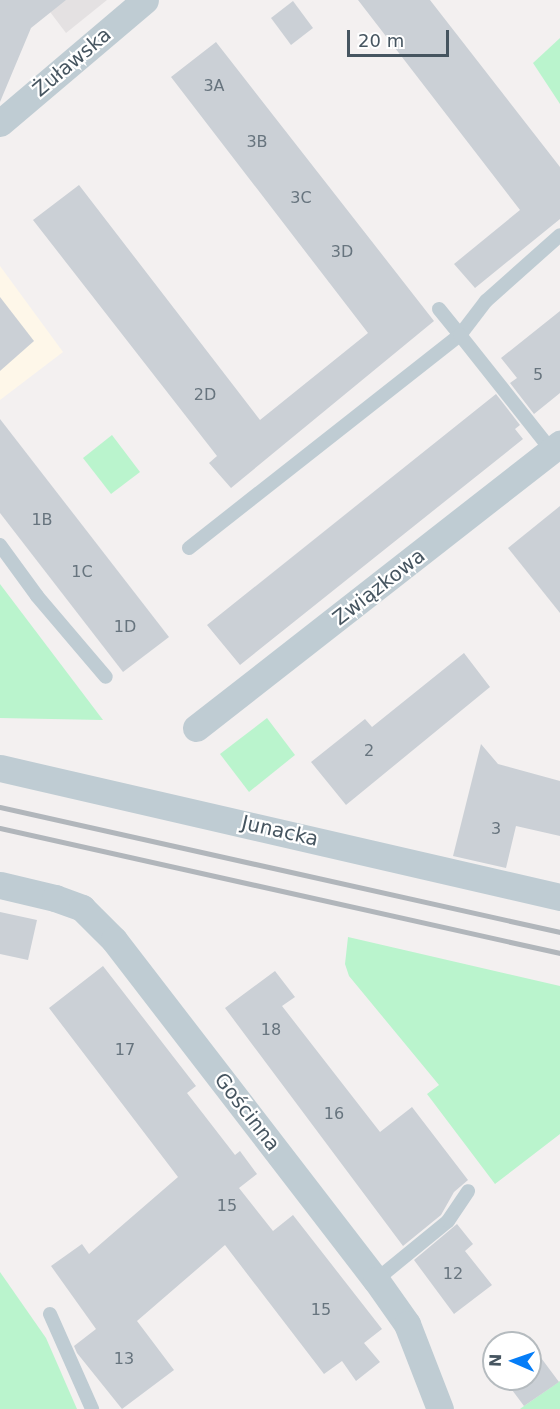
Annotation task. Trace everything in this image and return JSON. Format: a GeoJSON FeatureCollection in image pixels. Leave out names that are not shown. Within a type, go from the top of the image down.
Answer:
{"type":"FeatureCollection","features":[{"type":"Feature","properties":{"kind":"street","name":"Żuławska"},"geometry":{"type":"LineString","coordinates":[[0,123],[145,0]]}},
{"type":"Feature","properties":{"kind":"street","name":"Związkowa"},"geometry":{"type":"LineString","coordinates":[[196,728],[557,452]]}},
{"type":"Feature","properties":{"kind":"street","name":"Junacka"},"geometry":{"type":"LineString","coordinates":[[0,768],[560,897]]}},
{"type":"Feature","properties":{"kind":"street","name":"Gościnna"},"geometry":{"type":"LineString","coordinates":[[0,885],[56,897],[82,908],[105,932],[376,1280],[407,1324],[435,1406]]}},
{"type":"Feature","properties":{"kind":"lane"},"geometry":{"type":"LineString","coordinates":[[189,548],[460,335],[486,301],[560,235]]}},
{"type":"Feature","properties":{"kind":"lane"},"geometry":{"type":"LineString","coordinates":[[439,309],[557,452]]}},
{"type":"Feature","properties":{"kind":"lane"},"geometry":{"type":"LineString","coordinates":[[0,545],[37,596],[106,677]]}},
{"type":"Feature","properties":{"kind":"lane"},"geometry":{"type":"LineString","coordinates":[[376,1280],[448,1221],[468,1191]]}},
{"type":"Feature","properties":{"kind":"lane"},"geometry":{"type":"LineString","coordinates":[[50,1314],[92,1409]]}},
{"type":"Feature","properties":{"kind":"shaded area"},"geometry":{"type":"Polygon","coordinates":[[[41,0],[107,0],[66,33],[41,0]]]}},
{"type":"Feature","properties":{"kind":"shaded area"},"geometry":{"type":"Polygon","coordinates":[[[0,266],[63,352],[0,400],[0,266]]]}},
{"type":"Feature","properties":{"kind":"green space"},"geometry":{"type":"Polygon","coordinates":[[[560,38],[560,104],[533,63],[560,38]]]}},
{"type":"Feature","properties":{"kind":"green space"},"geometry":{"type":"Polygon","coordinates":[[[112,435],[140,472],[111,494],[83,458],[112,435]]]}},
{"type":"Feature","properties":{"kind":"green space"},"geometry":{"type":"Polygon","coordinates":[[[0,584],[103,720],[0,718],[0,584]]]}},
{"type":"Feature","properties":{"kind":"green space"},"geometry":{"type":"Polygon","coordinates":[[[267,718],[295,755],[249,792],[220,754],[267,718]]]}},
{"type":"Feature","properties":{"kind":"green space"},"geometry":{"type":"Polygon","coordinates":[[[348,937],[560,986],[560,1134],[495,1184],[427,1094],[439,1085],[349,976],[345,964],[348,937]]]}},
{"type":"Feature","properties":{"kind":"green space"},"geometry":{"type":"Polygon","coordinates":[[[0,1272],[46,1338],[77,1409],[0,1409],[0,1272]]]}},
{"type":"Feature","properties":{"kind":"green space"},"geometry":{"type":"Polygon","coordinates":[[[560,1381],[560,1409],[520,1409],[524,1406],[560,1381]]]}},
{"type":"Feature","properties":{"kind":"building"},"geometry":{"type":"Polygon","coordinates":[[[0,0],[66,0],[31,28],[0,102],[0,0]]]}},
{"type":"Feature","properties":{"kind":"building"},"geometry":{"type":"Polygon","coordinates":[[[358,0],[430,0],[560,167],[560,219],[475,288],[454,264],[520,210],[358,0]]]}},
{"type":"Feature","properties":{"kind":"building"},"geometry":{"type":"Polygon","coordinates":[[[293,1],[313,28],[291,45],[271,18],[293,1]]]}},
{"type":"Feature","properties":{"kind":"building"},"geometry":{"type":"Polygon","coordinates":[[[216,42],[434,321],[231,488],[209,463],[217,456],[33,220],[79,185],[260,420],[368,333],[171,77],[216,42]]]}},
{"type":"Feature","properties":{"kind":"building"},"geometry":{"type":"Polygon","coordinates":[[[0,297],[34,341],[0,371],[0,297]]]}},
{"type":"Feature","properties":{"kind":"building"},"geometry":{"type":"Polygon","coordinates":[[[560,311],[560,393],[534,414],[510,383],[517,378],[501,358],[560,311]]]}},
{"type":"Feature","properties":{"kind":"building"},"geometry":{"type":"Polygon","coordinates":[[[496,394],[520,425],[515,429],[523,439],[240,665],[207,625],[496,394]]]}},
{"type":"Feature","properties":{"kind":"building"},"geometry":{"type":"Polygon","coordinates":[[[0,419],[169,637],[123,672],[0,513],[0,419]]]}},
{"type":"Feature","properties":{"kind":"building"},"geometry":{"type":"Polygon","coordinates":[[[560,506],[560,613],[508,548],[560,506]]]}},
{"type":"Feature","properties":{"kind":"building"},"geometry":{"type":"Polygon","coordinates":[[[464,653],[490,687],[346,805],[311,762],[365,719],[372,727],[464,653]]]}},
{"type":"Feature","properties":{"kind":"building"},"geometry":{"type":"Polygon","coordinates":[[[481,744],[498,764],[560,781],[560,836],[516,826],[506,868],[453,856],[481,744]]]}},
{"type":"Feature","properties":{"kind":"building"},"geometry":{"type":"Polygon","coordinates":[[[0,912],[37,920],[28,960],[0,954],[0,912]]]}},
{"type":"Feature","properties":{"kind":"building"},"geometry":{"type":"Polygon","coordinates":[[[103,966],[196,1086],[187,1093],[235,1155],[240,1151],[257,1174],[239,1188],[273,1231],[293,1215],[382,1329],[364,1343],[380,1362],[356,1381],[342,1361],[324,1374],[225,1245],[137,1321],[174,1370],[122,1409],[77,1353],[74,1346],[96,1329],[51,1266],[82,1244],[89,1254],[178,1177],[49,1008],[103,966]]]}},
{"type":"Feature","properties":{"kind":"building"},"geometry":{"type":"Polygon","coordinates":[[[275,971],[295,997],[282,1006],[380,1132],[412,1107],[468,1180],[454,1192],[441,1215],[403,1246],[225,1008],[275,971]]]}},
{"type":"Feature","properties":{"kind":"building"},"geometry":{"type":"Polygon","coordinates":[[[457,1224],[473,1244],[465,1251],[492,1285],[454,1314],[414,1260],[457,1224]]]}},
{"type":"Feature","properties":{"kind":"building"},"geometry":{"type":"Polygon","coordinates":[[[542,1359],[559,1382],[524,1406],[513,1391],[542,1391],[542,1359]]]}},
{"type":"Feature","properties":{"kind":"railway"},"geometry":{"type":"LineString","coordinates":[[0,807],[560,932]]}},
{"type":"Feature","properties":{"kind":"railway"},"geometry":{"type":"LineString","coordinates":[[0,828],[560,953]]}}]}
